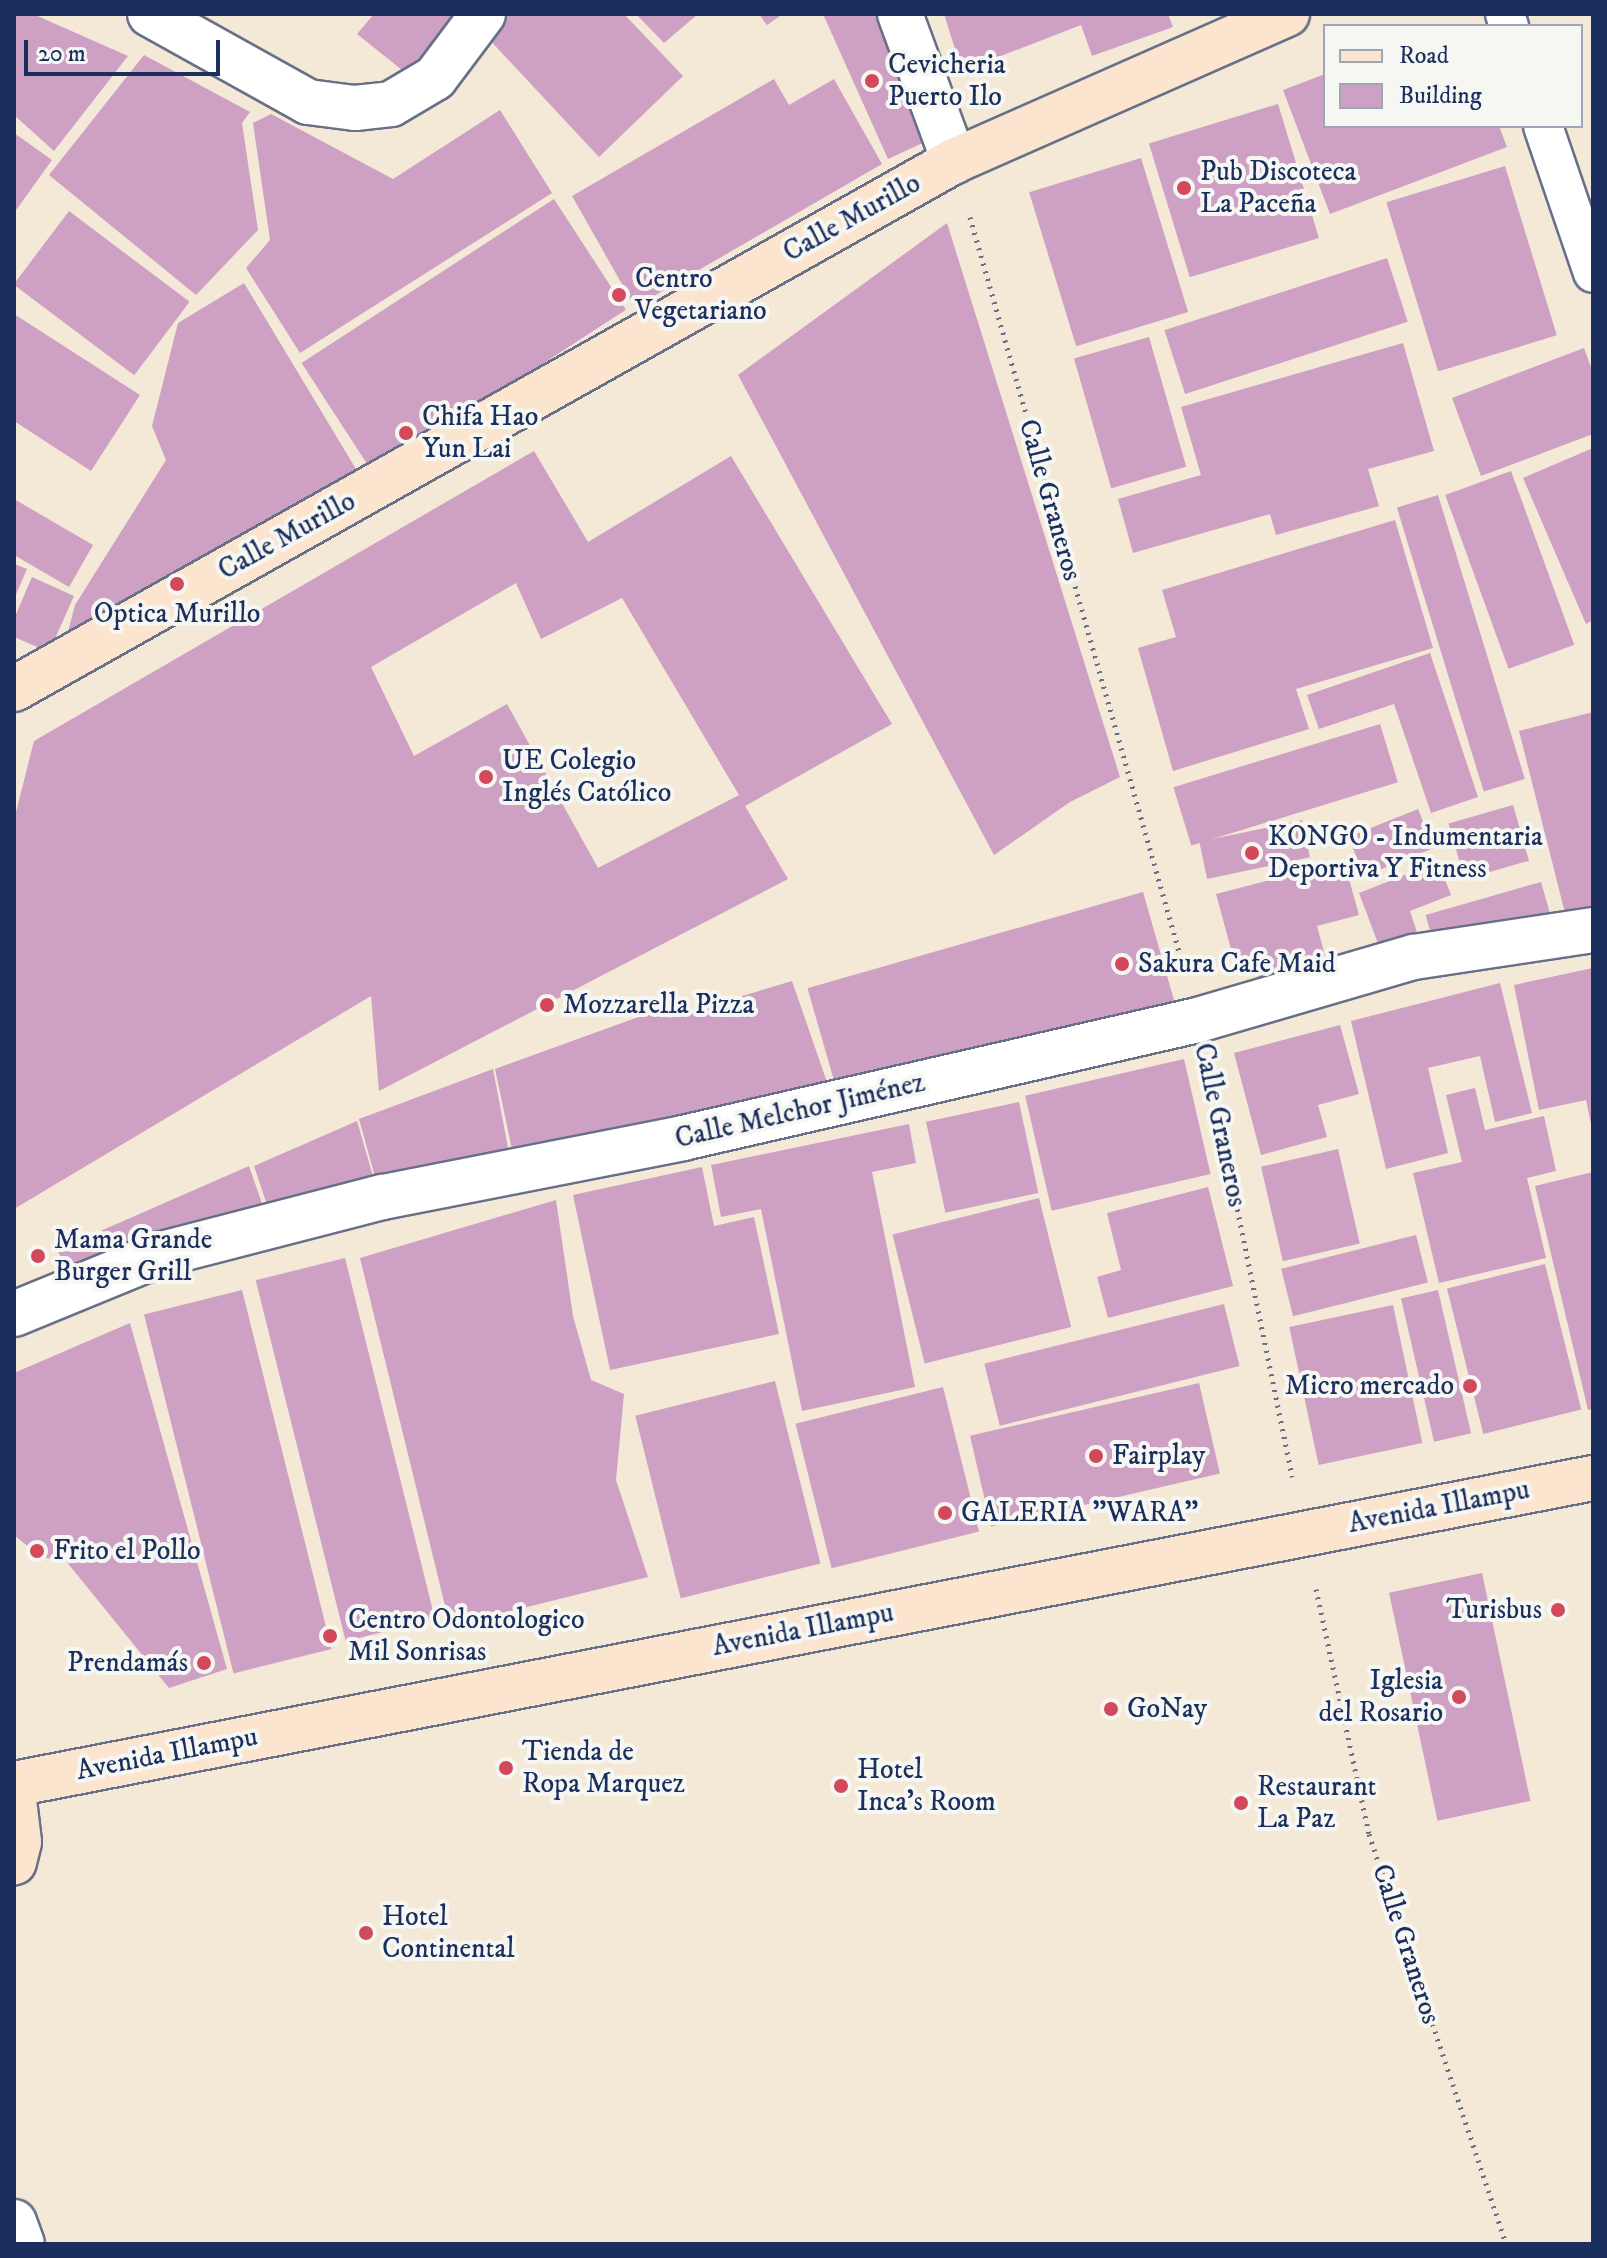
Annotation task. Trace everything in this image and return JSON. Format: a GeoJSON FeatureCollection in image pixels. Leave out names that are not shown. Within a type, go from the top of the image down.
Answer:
{"type":"FeatureCollection","features":[{"type":"Feature","properties":{"kind":"main road","name":"Calle Murillo"},"geometry":{"type":"LineString","coordinates":[[14,689],[954,161],[1287,14]]}},
{"type":"Feature","properties":{"kind":"main road","name":"Avenida Illampu"},"geometry":{"type":"LineString","coordinates":[[14,1784],[1593,1478]]}},
{"type":"Feature","properties":{"kind":"main road"},"geometry":{"type":"LineString","coordinates":[[14,1800],[19,1842],[14,1862]]}},
{"type":"Feature","properties":{"kind":"street"},"geometry":{"type":"LineString","coordinates":[[150,14],[308,102],[355,108],[391,104],[435,78],[483,14]]}},
{"type":"Feature","properties":{"kind":"street"},"geometry":{"type":"LineString","coordinates":[[900,14],[954,161]]}},
{"type":"Feature","properties":{"kind":"street","name":"Calle Melchor Jiménez"},"geometry":{"type":"LineString","coordinates":[[14,1314],[158,1255],[383,1197],[683,1138],[1198,1020],[1414,957],[1593,930]]}},
{"type":"Feature","properties":{"kind":"street"},"geometry":{"type":"LineString","coordinates":[[14,2222],[22,2244]]}},
{"type":"Feature","properties":{"kind":"lane"},"geometry":{"type":"LineString","coordinates":[[1544,128],[1593,273]]}},
{"type":"Feature","properties":{"kind":"path","name":"Calle Graneros"},"geometry":{"type":"LineString","coordinates":[[954,161],[1198,1020],[1303,1532],[1369,1834],[1506,2244]]}},
{"type":"Feature","properties":{"kind":"building"},"geometry":{"type":"Polygon","coordinates":[[[14,14],[33,14],[128,56],[54,151],[14,115],[14,14]]]}},
{"type":"Feature","properties":{"kind":"building"},"geometry":{"type":"Polygon","coordinates":[[[374,14],[464,14],[412,78],[357,34],[374,14]]]}},
{"type":"Feature","properties":{"kind":"building"},"geometry":{"type":"Polygon","coordinates":[[[507,14],[624,14],[683,76],[599,157],[486,36],[507,14]]]}},
{"type":"Feature","properties":{"kind":"building"},"geometry":{"type":"Polygon","coordinates":[[[636,14],[698,14],[664,43],[636,14]]]}},
{"type":"Feature","properties":{"kind":"building"},"geometry":{"type":"Polygon","coordinates":[[[759,14],[783,14],[767,25],[759,14]]]}},
{"type":"Feature","properties":{"kind":"building"},"geometry":{"type":"Polygon","coordinates":[[[823,14],[884,14],[938,136],[888,159],[823,14]]]}},
{"type":"Feature","properties":{"kind":"building"},"geometry":{"type":"Polygon","coordinates":[[[944,14],[1168,14],[1173,27],[1092,56],[1081,25],[962,71],[944,14]]]}},
{"type":"Feature","properties":{"kind":"building"},"geometry":{"type":"Polygon","coordinates":[[[144,55],[250,112],[242,123],[258,230],[196,295],[49,175],[144,55]]]}},
{"type":"Feature","properties":{"kind":"building"},"geometry":{"type":"Polygon","coordinates":[[[1323,75],[1323,128],[1500,128],[1507,147],[1330,214],[1283,90],[1323,75]]]}},
{"type":"Feature","properties":{"kind":"building"},"geometry":{"type":"Polygon","coordinates":[[[774,79],[789,105],[834,79],[882,164],[635,307],[572,196],[774,79]]]}},
{"type":"Feature","properties":{"kind":"building"},"geometry":{"type":"Polygon","coordinates":[[[1278,104],[1319,238],[1190,277],[1149,143],[1278,104]]]}},
{"type":"Feature","properties":{"kind":"building"},"geometry":{"type":"Polygon","coordinates":[[[500,110],[552,193],[300,353],[246,268],[270,240],[253,123],[271,114],[393,179],[500,110]]]}},
{"type":"Feature","properties":{"kind":"building"},"geometry":{"type":"Polygon","coordinates":[[[14,133],[52,160],[14,213],[14,133]]]}},
{"type":"Feature","properties":{"kind":"building"},"geometry":{"type":"Polygon","coordinates":[[[1141,158],[1188,312],[1076,346],[1029,192],[1141,158]]]}},
{"type":"Feature","properties":{"kind":"building"},"geometry":{"type":"Polygon","coordinates":[[[1505,166],[1557,335],[1438,372],[1386,202],[1505,166]]]}},
{"type":"Feature","properties":{"kind":"building"},"geometry":{"type":"Polygon","coordinates":[[[554,199],[626,310],[373,474],[302,363],[554,199]]]}},
{"type":"Feature","properties":{"kind":"building"},"geometry":{"type":"Polygon","coordinates":[[[69,211],[190,302],[134,375],[14,285],[69,211]]]}},
{"type":"Feature","properties":{"kind":"building"},"geometry":{"type":"Polygon","coordinates":[[[947,223],[1120,777],[1070,802],[994,855],[738,375],[947,223]]]}},
{"type":"Feature","properties":{"kind":"building"},"geometry":{"type":"Polygon","coordinates":[[[1387,258],[1408,322],[1185,394],[1164,330],[1387,258]]]}},
{"type":"Feature","properties":{"kind":"building"},"geometry":{"type":"Polygon","coordinates":[[[244,283],[359,474],[62,655],[75,605],[166,460],[152,426],[178,323],[244,283]]]}},
{"type":"Feature","properties":{"kind":"building"},"geometry":{"type":"Polygon","coordinates":[[[14,314],[140,395],[91,471],[14,421],[14,314]]]}},
{"type":"Feature","properties":{"kind":"building"},"geometry":{"type":"Polygon","coordinates":[[[1149,337],[1186,467],[1111,488],[1074,358],[1149,337]]]}},
{"type":"Feature","properties":{"kind":"building"},"geometry":{"type":"Polygon","coordinates":[[[1403,343],[1434,451],[1368,469],[1379,506],[1276,535],[1270,514],[1133,553],[1118,499],[1201,475],[1181,407],[1403,343]]]}},
{"type":"Feature","properties":{"kind":"building"},"geometry":{"type":"Polygon","coordinates":[[[1584,348],[1593,373],[1593,434],[1481,476],[1452,398],[1584,348]]]}},
{"type":"Feature","properties":{"kind":"building"},"geometry":{"type":"Polygon","coordinates":[[[1593,448],[1593,620],[1586,624],[1523,478],[1593,448]]]}},
{"type":"Feature","properties":{"kind":"building","name":"UE Colegio Inglés Católico"},"geometry":{"type":"Polygon","coordinates":[[[534,451],[588,542],[731,456],[892,724],[745,806],[788,879],[379,1091],[371,996],[14,1209],[14,820],[34,741],[534,451]],[[516,583],[371,667],[414,756],[507,704],[598,868],[739,795],[622,598],[541,639],[516,583]]]}},
{"type":"Feature","properties":{"kind":"building"},"geometry":{"type":"Polygon","coordinates":[[[1511,471],[1574,645],[1508,669],[1445,495],[1511,471]]]}},
{"type":"Feature","properties":{"kind":"building"},"geometry":{"type":"Polygon","coordinates":[[[1438,495],[1525,779],[1484,792],[1397,508],[1438,495]]]}},
{"type":"Feature","properties":{"kind":"building"},"geometry":{"type":"Polygon","coordinates":[[[14,499],[93,545],[69,587],[14,555],[14,499]]]}},
{"type":"Feature","properties":{"kind":"building"},"geometry":{"type":"Polygon","coordinates":[[[1395,520],[1433,648],[1296,689],[1309,729],[1173,771],[1138,648],[1176,637],[1162,590],[1395,520]]]}},
{"type":"Feature","properties":{"kind":"building"},"geometry":{"type":"Polygon","coordinates":[[[14,564],[27,569],[14,599],[14,564]]]}},
{"type":"Feature","properties":{"kind":"building"},"geometry":{"type":"Polygon","coordinates":[[[32,577],[74,596],[49,652],[14,637],[14,619],[32,577]]]}},
{"type":"Feature","properties":{"kind":"building"},"geometry":{"type":"Polygon","coordinates":[[[1430,653],[1478,797],[1431,813],[1394,704],[1319,729],[1307,695],[1430,653]]]}},
{"type":"Feature","properties":{"kind":"building"},"geometry":{"type":"Polygon","coordinates":[[[1593,712],[1593,906],[1565,913],[1519,731],[1593,712]]]}},
{"type":"Feature","properties":{"kind":"building"},"geometry":{"type":"Polygon","coordinates":[[[1380,724],[1398,782],[1191,845],[1173,787],[1380,724]]]}},
{"type":"Feature","properties":{"kind":"building"},"geometry":{"type":"Polygon","coordinates":[[[1513,805],[1529,861],[1465,879],[1449,823],[1513,805]]]}},
{"type":"Feature","properties":{"kind":"building"},"geometry":{"type":"Polygon","coordinates":[[[1418,809],[1434,848],[1364,876],[1348,837],[1418,809]]]}},
{"type":"Feature","properties":{"kind":"building"},"geometry":{"type":"Polygon","coordinates":[[[1302,820],[1310,857],[1207,879],[1199,842],[1302,820]]]}},
{"type":"Feature","properties":{"kind":"building"},"geometry":{"type":"Polygon","coordinates":[[[1344,861],[1359,915],[1317,926],[1327,963],[1267,979],[1237,971],[1216,894],[1344,861]]]}},
{"type":"Feature","properties":{"kind":"building"},"geometry":{"type":"Polygon","coordinates":[[[1438,862],[1451,895],[1410,911],[1417,932],[1379,946],[1359,893],[1438,862]]]}},
{"type":"Feature","properties":{"kind":"building"},"geometry":{"type":"Polygon","coordinates":[[[1541,882],[1550,914],[1435,947],[1426,915],[1541,882]]]}},
{"type":"Feature","properties":{"kind":"building"},"geometry":{"type":"Polygon","coordinates":[[[1143,892],[1175,1004],[840,1101],[808,988],[1143,892]]]}},
{"type":"Feature","properties":{"kind":"building"},"geometry":{"type":"Polygon","coordinates":[[[1593,968],[1592,1129],[1586,1100],[1539,1110],[1514,985],[1593,968]]]}},
{"type":"Feature","properties":{"kind":"building"},"geometry":{"type":"Polygon","coordinates":[[[792,981],[828,1085],[514,1159],[495,1069],[666,1007],[669,1018],[792,981]]]}},
{"type":"Feature","properties":{"kind":"building"},"geometry":{"type":"Polygon","coordinates":[[[1500,983],[1532,1113],[1495,1122],[1480,1056],[1428,1068],[1448,1153],[1386,1169],[1351,1021],[1500,983]]]}},
{"type":"Feature","properties":{"kind":"building"},"geometry":{"type":"Polygon","coordinates":[[[1340,1025],[1359,1094],[1318,1105],[1327,1137],[1261,1155],[1234,1053],[1340,1025]]]}},
{"type":"Feature","properties":{"kind":"building"},"geometry":{"type":"Polygon","coordinates":[[[1184,1059],[1211,1174],[1052,1211],[1025,1096],[1184,1059]]]}},
{"type":"Feature","properties":{"kind":"building"},"geometry":{"type":"Polygon","coordinates":[[[493,1069],[510,1158],[377,1184],[359,1119],[493,1069]]]}},
{"type":"Feature","properties":{"kind":"building"},"geometry":{"type":"Polygon","coordinates":[[[1475,1088],[1485,1130],[1544,1116],[1556,1171],[1527,1178],[1546,1258],[1439,1283],[1413,1173],[1462,1162],[1446,1095],[1475,1088]]]}},
{"type":"Feature","properties":{"kind":"building"},"geometry":{"type":"Polygon","coordinates":[[[1019,1102],[1038,1193],[945,1213],[926,1122],[1019,1102]]]}},
{"type":"Feature","properties":{"kind":"building"},"geometry":{"type":"Polygon","coordinates":[[[357,1121],[375,1183],[269,1211],[254,1166],[357,1121]]]}},
{"type":"Feature","properties":{"kind":"building"},"geometry":{"type":"Polygon","coordinates":[[[909,1124],[916,1163],[872,1172],[915,1387],[802,1411],[761,1209],[721,1217],[711,1165],[909,1124]]]}},
{"type":"Feature","properties":{"kind":"building"},"geometry":{"type":"Polygon","coordinates":[[[1338,1149],[1360,1244],[1283,1261],[1261,1167],[1338,1149]]]}},
{"type":"Feature","properties":{"kind":"building"},"geometry":{"type":"Polygon","coordinates":[[[249,1166],[265,1212],[70,1274],[57,1250],[249,1166]]]}},
{"type":"Feature","properties":{"kind":"building"},"geometry":{"type":"Polygon","coordinates":[[[702,1167],[714,1226],[754,1217],[779,1334],[610,1370],[573,1195],[702,1167]]]}},
{"type":"Feature","properties":{"kind":"building"},"geometry":{"type":"Polygon","coordinates":[[[1593,1172],[1593,1409],[1588,1410],[1535,1186],[1593,1172]]]}},
{"type":"Feature","properties":{"kind":"building"},"geometry":{"type":"Polygon","coordinates":[[[1208,1187],[1233,1286],[1108,1318],[1097,1277],[1121,1270],[1107,1213],[1208,1187]]]}},
{"type":"Feature","properties":{"kind":"building"},"geometry":{"type":"Polygon","coordinates":[[[1039,1198],[1071,1327],[925,1364],[892,1235],[1039,1198]]]}},
{"type":"Feature","properties":{"kind":"building"},"geometry":{"type":"Polygon","coordinates":[[[556,1200],[573,1316],[591,1380],[624,1394],[616,1480],[648,1577],[450,1626],[360,1258],[556,1200]]]}},
{"type":"Feature","properties":{"kind":"building"},"geometry":{"type":"Polygon","coordinates":[[[1416,1235],[1428,1283],[1293,1316],[1281,1269],[1416,1235]]]}},
{"type":"Feature","properties":{"kind":"building"},"geometry":{"type":"Polygon","coordinates":[[[345,1258],[435,1619],[346,1641],[256,1280],[345,1258]]]}},
{"type":"Feature","properties":{"kind":"building"},"geometry":{"type":"Polygon","coordinates":[[[1545,1264],[1581,1410],[1483,1434],[1447,1288],[1545,1264]]]}},
{"type":"Feature","properties":{"kind":"building"},"geometry":{"type":"Polygon","coordinates":[[[242,1290],[332,1649],[234,1673],[144,1314],[242,1290]]]}},
{"type":"Feature","properties":{"kind":"building"},"geometry":{"type":"Polygon","coordinates":[[[1438,1290],[1471,1433],[1434,1442],[1401,1299],[1438,1290]]]}},
{"type":"Feature","properties":{"kind":"building"},"geometry":{"type":"Polygon","coordinates":[[[1224,1304],[1239,1366],[1000,1426],[984,1364],[1224,1304]]]}},
{"type":"Feature","properties":{"kind":"building"},"geometry":{"type":"Polygon","coordinates":[[[1393,1305],[1422,1443],[1319,1465],[1289,1327],[1393,1305]]]}},
{"type":"Feature","properties":{"kind":"building"},"geometry":{"type":"Polygon","coordinates":[[[130,1323],[227,1669],[169,1688],[66,1561],[41,1557],[14,1535],[14,1373],[130,1323]]]}},
{"type":"Feature","properties":{"kind":"building"},"geometry":{"type":"Polygon","coordinates":[[[775,1381],[820,1563],[681,1598],[635,1416],[775,1381]]]}},
{"type":"Feature","properties":{"kind":"building","name":"Fairplay"},"geometry":{"type":"Polygon","coordinates":[[[1199,1383],[1220,1474],[991,1526],[970,1436],[1199,1383]]]}},
{"type":"Feature","properties":{"kind":"building"},"geometry":{"type":"Polygon","coordinates":[[[943,1387],[979,1532],[832,1568],[796,1424],[943,1387]]]}},
{"type":"Feature","properties":{"kind":"building","name":"Iglesia del Rosario"},"geometry":{"type":"Polygon","coordinates":[[[1482,1573],[1530,1801],[1438,1821],[1389,1593],[1482,1573]]]}},
{"type":"Feature","properties":{"kind":"place","name":"Cevicheria Puerto Ilo"},"geometry":{"type":"Point","coordinates":[872,81]}},
{"type":"Feature","properties":{"kind":"place","name":"Pub Discoteca La Paceña"},"geometry":{"type":"Point","coordinates":[1184,188]}},
{"type":"Feature","properties":{"kind":"place","name":"Centro Vegetariano"},"geometry":{"type":"Point","coordinates":[619,295]}},
{"type":"Feature","properties":{"kind":"place","name":"Chifa Hao Yun Lai"},"geometry":{"type":"Point","coordinates":[406,433]}},
{"type":"Feature","properties":{"kind":"place","name":"Optica Murillo"},"geometry":{"type":"Point","coordinates":[177,584]}},
{"type":"Feature","properties":{"kind":"place","name":"UE Colegio Inglés Católico"},"geometry":{"type":"Point","coordinates":[486,777]}},
{"type":"Feature","properties":{"kind":"place","name":"KONGO - Indumentaria Deportiva Y Fitness"},"geometry":{"type":"Point","coordinates":[1252,853]}},
{"type":"Feature","properties":{"kind":"place","name":"Sakura Cafe Maid"},"geometry":{"type":"Point","coordinates":[1122,964]}},
{"type":"Feature","properties":{"kind":"place","name":"Mozzarella Pizza"},"geometry":{"type":"Point","coordinates":[547,1005]}},
{"type":"Feature","properties":{"kind":"place","name":"Mama Grande Burger Grill"},"geometry":{"type":"Point","coordinates":[38,1256]}},
{"type":"Feature","properties":{"kind":"place","name":"Micro mercado"},"geometry":{"type":"Point","coordinates":[1470,1386]}},
{"type":"Feature","properties":{"kind":"place","name":"Fairplay"},"geometry":{"type":"Point","coordinates":[1096,1456]}},
{"type":"Feature","properties":{"kind":"place","name":"GALERIA \"WARA\""},"geometry":{"type":"Point","coordinates":[945,1513]}},
{"type":"Feature","properties":{"kind":"place","name":"Frito el Pollo"},"geometry":{"type":"Point","coordinates":[37,1551]}},
{"type":"Feature","properties":{"kind":"place","name":"Turisbus"},"geometry":{"type":"Point","coordinates":[1558,1610]}},
{"type":"Feature","properties":{"kind":"place","name":"Centro Odontologico Mil Sonrisas"},"geometry":{"type":"Point","coordinates":[330,1636]}},
{"type":"Feature","properties":{"kind":"place","name":"Prendamás"},"geometry":{"type":"Point","coordinates":[204,1663]}},
{"type":"Feature","properties":{"kind":"place","name":"Iglesia del Rosario"},"geometry":{"type":"Point","coordinates":[1459,1697]}},
{"type":"Feature","properties":{"kind":"place","name":"GoNay"},"geometry":{"type":"Point","coordinates":[1111,1709]}},
{"type":"Feature","properties":{"kind":"place","name":"Tienda de Ropa Marquez"},"geometry":{"type":"Point","coordinates":[506,1768]}},
{"type":"Feature","properties":{"kind":"place","name":"Hotel Inca's Room"},"geometry":{"type":"Point","coordinates":[841,1786]}},
{"type":"Feature","properties":{"kind":"place","name":"Restaurant La Paz"},"geometry":{"type":"Point","coordinates":[1241,1803]}},
{"type":"Feature","properties":{"kind":"place","name":"Hotel Continental"},"geometry":{"type":"Point","coordinates":[366,1933]}}]}
